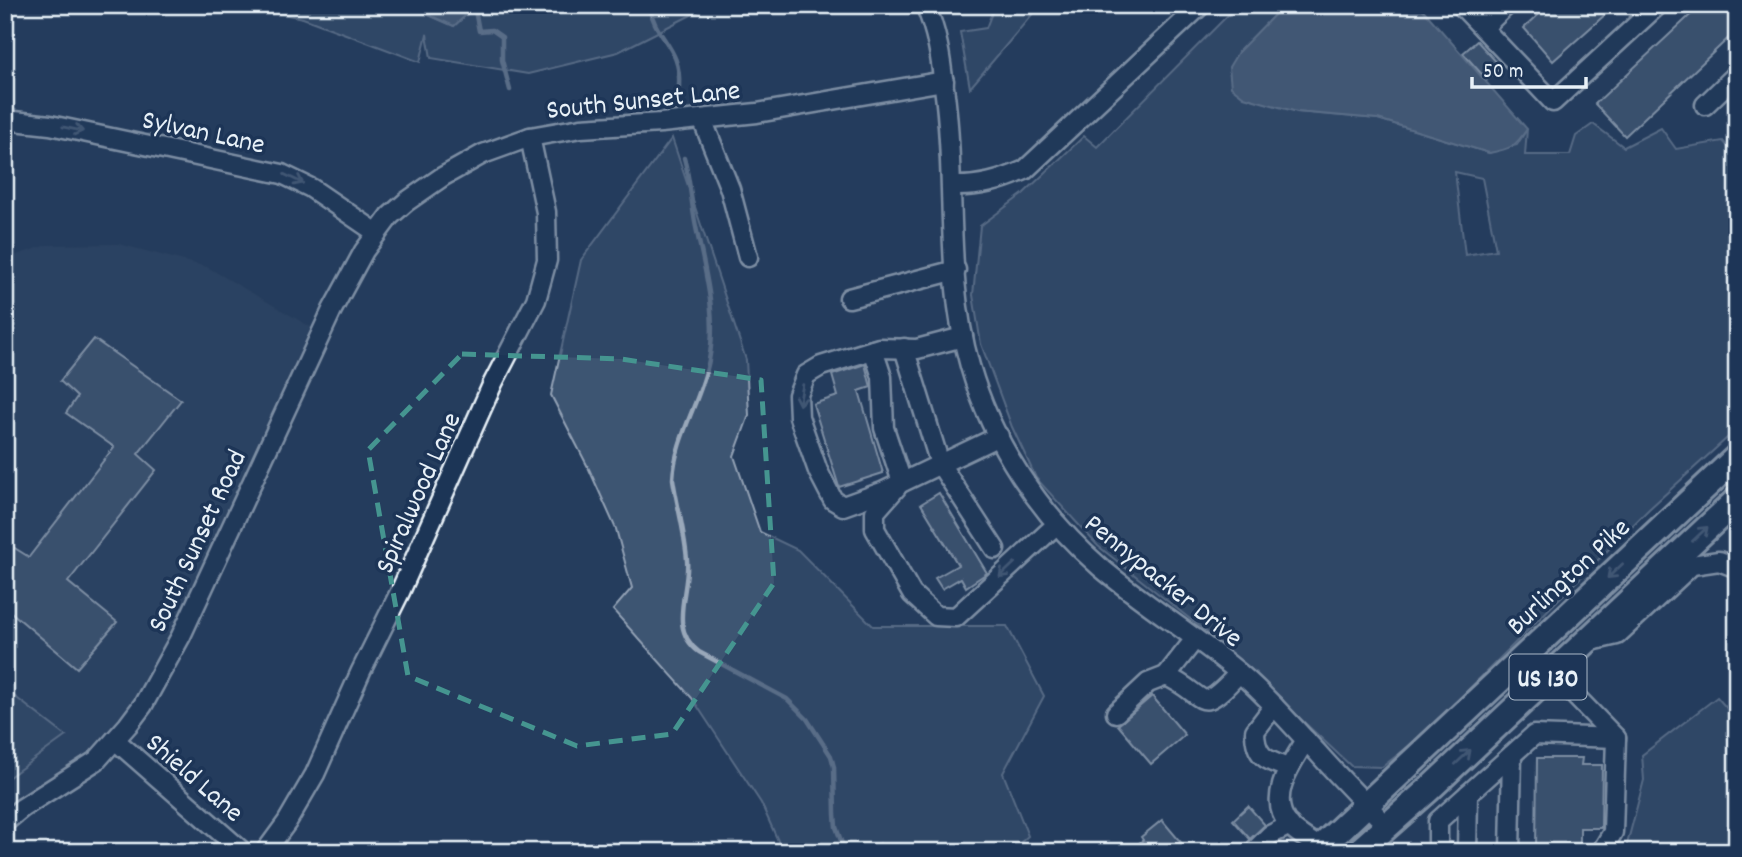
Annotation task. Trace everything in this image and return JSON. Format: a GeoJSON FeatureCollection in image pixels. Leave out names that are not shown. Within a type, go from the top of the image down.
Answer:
{"type":"FeatureCollection","features":[{"type":"Feature","properties":{"kind":"highway","name":"Burlington Pike"},"geometry":{"type":"LineString","coordinates":[[1318,850],[1737,457]]}},
{"type":"Feature","properties":{"kind":"highway","name":"US 130"},"geometry":{"type":"LineString","coordinates":[[1358,852],[1428,790],[1737,500]]}},
{"type":"Feature","properties":{"kind":"street","name":"Pennypacker Drive"},"geometry":{"type":"LineString","coordinates":[[925,5],[938,44],[949,130],[956,270],[963,337],[980,395],[999,436],[1027,484],[1057,524],[1099,566],[1239,673],[1274,706],[1386,825]]}},
{"type":"Feature","properties":{"kind":"street"},"geometry":{"type":"LineString","coordinates":[[952,186],[977,187],[1025,170],[1201,5]]}},
{"type":"Feature","properties":{"kind":"street"},"geometry":{"type":"LineString","coordinates":[[1461,5],[1553,102],[1658,5]]}},
{"type":"Feature","properties":{"kind":"street"},"geometry":{"type":"LineString","coordinates":[[1483,28],[1507,5]]}},
{"type":"Feature","properties":{"kind":"street"},"geometry":{"type":"LineString","coordinates":[[1705,105],[1737,74]]}},
{"type":"Feature","properties":{"kind":"street","name":"South Sunset Lane"},"geometry":{"type":"LineString","coordinates":[[377,233],[406,202],[442,177],[484,154],[530,137],[581,128],[702,119],[813,104],[943,81]]}},
{"type":"Feature","properties":{"kind":"street"},"geometry":{"type":"LineString","coordinates":[[702,119],[730,189],[748,257]]}},
{"type":"Feature","properties":{"kind":"street","name":"Sylvan Lane"},"geometry":{"type":"LineString","coordinates":[[5,120],[51,125],[282,174],[318,193],[377,233]]}},
{"type":"Feature","properties":{"kind":"street","name":"Spiralwood Lane"},"geometry":{"type":"LineString","coordinates":[[265,852],[287,822],[315,774],[400,592],[492,383],[536,300],[547,260],[546,212],[530,137]]}},
{"type":"Feature","properties":{"kind":"street","name":"South Sunset Road"},"geometry":{"type":"LineString","coordinates":[[5,822],[96,760],[142,705],[169,661],[332,310],[377,233]]}},
{"type":"Feature","properties":{"kind":"street"},"geometry":{"type":"LineString","coordinates":[[849,298],[956,270]]}},
{"type":"Feature","properties":{"kind":"street"},"geometry":{"type":"LineString","coordinates":[[963,337],[917,349],[873,350],[821,366],[806,375],[798,396],[799,417],[818,471],[833,500],[844,506],[999,436]]}},
{"type":"Feature","properties":{"kind":"street"},"geometry":{"type":"LineString","coordinates":[[904,348],[940,464],[995,549]]}},
{"type":"Feature","properties":{"kind":"street"},"geometry":{"type":"LineString","coordinates":[[873,350],[882,377],[884,428],[902,482]]}},
{"type":"Feature","properties":{"kind":"street"},"geometry":{"type":"LineString","coordinates":[[902,482],[875,512],[875,529],[912,594],[936,616],[956,617],[1057,524]]}},
{"type":"Feature","properties":{"kind":"street"},"geometry":{"type":"LineString","coordinates":[[1584,643],[1617,635],[1692,565],[1719,561],[1737,568]]}},
{"type":"Feature","properties":{"kind":"street"},"geometry":{"type":"LineString","coordinates":[[1116,713],[1148,683],[1166,676],[1195,639]]}},
{"type":"Feature","properties":{"kind":"street"},"geometry":{"type":"LineString","coordinates":[[1552,672],[1616,737],[1613,832],[1601,852]]}},
{"type":"Feature","properties":{"kind":"street"},"geometry":{"type":"LineString","coordinates":[[1166,676],[1176,680],[1202,700],[1212,699],[1239,673]]}},
{"type":"Feature","properties":{"kind":"street"},"geometry":{"type":"LineString","coordinates":[[1274,706],[1255,731],[1258,749],[1264,758],[1288,768]]}},
{"type":"Feature","properties":{"kind":"street"},"geometry":{"type":"LineString","coordinates":[[1511,711],[1534,735]]}},
{"type":"Feature","properties":{"kind":"street"},"geometry":{"type":"LineString","coordinates":[[1448,852],[1438,852],[1438,821],[1534,735],[1616,737]]}},
{"type":"Feature","properties":{"kind":"street","name":"Shield Lane"},"geometry":{"type":"LineString","coordinates":[[115,740],[243,852]]}},
{"type":"Feature","properties":{"kind":"street"},"geometry":{"type":"LineString","coordinates":[[1306,740],[1288,768],[1280,793],[1280,804],[1290,825],[1318,850]]}},
{"type":"Feature","properties":{"kind":"street"},"geometry":{"type":"LineString","coordinates":[[1510,852],[1512,755]]}},
{"type":"Feature","properties":{"kind":"street"},"geometry":{"type":"LineString","coordinates":[[1428,790],[1448,812]]}},
{"type":"Feature","properties":{"kind":"street"},"geometry":{"type":"LineString","coordinates":[[1467,852],[1468,794]]}},
{"type":"Feature","properties":{"kind":"street"},"geometry":{"type":"LineString","coordinates":[[1254,852],[1270,835],[1290,825]]}},
{"type":"Feature","properties":{"kind":"highlighted area"},"geometry":{"type":"Polygon","coordinates":[[[462,354],[621,359],[761,380],[774,583],[672,734],[577,746],[408,676],[368,450],[462,354]]]}},
{"type":"Feature","properties":{"kind":"shaded area"},"geometry":{"type":"Polygon","coordinates":[[[236,5],[406,5],[454,26],[477,5],[711,5],[618,52],[528,74],[431,58],[427,34],[420,62],[303,18],[236,5]]]}},
{"type":"Feature","properties":{"kind":"shaded area"},"geometry":{"type":"Polygon","coordinates":[[[406,5],[477,5],[454,26],[406,5]]]}},
{"type":"Feature","properties":{"kind":"shaded area"},"geometry":{"type":"Polygon","coordinates":[[[995,5],[1040,5],[970,88],[960,32],[986,28],[995,5]]]}},
{"type":"Feature","properties":{"kind":"shaded area"},"geometry":{"type":"Polygon","coordinates":[[[1238,5],[1284,5],[1238,52],[1297,112],[1378,119],[1489,153],[1517,145],[1527,129],[1525,155],[1570,155],[1576,136],[1593,124],[1624,147],[1661,128],[1676,149],[1723,141],[1737,157],[1737,429],[1649,509],[1423,735],[1382,767],[1351,766],[1214,638],[1098,546],[1036,478],[1012,427],[981,344],[973,295],[980,226],[1023,194],[1084,136],[1097,147],[1238,5]],[[1455,172],[1465,255],[1496,250],[1482,178],[1455,172]]]}},
{"type":"Feature","properties":{"kind":"shaded area"},"geometry":{"type":"Polygon","coordinates":[[[1284,5],[1419,5],[1527,129],[1512,146],[1489,153],[1378,119],[1297,112],[1244,97],[1231,87],[1229,67],[1238,52],[1284,5]]]}},
{"type":"Feature","properties":{"kind":"shaded area"},"geometry":{"type":"Polygon","coordinates":[[[672,138],[746,360],[749,415],[734,456],[760,532],[798,550],[873,626],[1007,626],[1044,696],[1003,773],[1028,836],[1010,852],[890,852],[880,843],[865,852],[783,852],[761,803],[692,698],[613,610],[632,588],[616,529],[551,395],[581,260],[672,138]]]}},
{"type":"Feature","properties":{"kind":"shaded area"},"geometry":{"type":"Polygon","coordinates":[[[119,244],[207,267],[321,333],[128,725],[5,823],[5,259],[47,245],[119,244]]]}},
{"type":"Feature","properties":{"kind":"shaded area"},"geometry":{"type":"Polygon","coordinates":[[[5,689],[66,736],[5,780],[5,689]]]}},
{"type":"Feature","properties":{"kind":"shaded area"},"geometry":{"type":"Polygon","coordinates":[[[1717,697],[1737,720],[1737,852],[1625,852],[1644,780],[1642,755],[1717,697]]]}},
{"type":"Feature","properties":{"kind":"building"},"geometry":{"type":"Polygon","coordinates":[[[1549,5],[1616,5],[1553,61],[1524,28],[1549,5]]]}},
{"type":"Feature","properties":{"kind":"building"},"geometry":{"type":"Polygon","coordinates":[[[1701,5],[1737,5],[1737,30],[1625,136],[1595,104],[1701,5]]]}},
{"type":"Feature","properties":{"kind":"building"},"geometry":{"type":"Polygon","coordinates":[[[1477,41],[1501,67],[1487,80],[1463,53],[1477,41]]]}},
{"type":"Feature","properties":{"kind":"building"},"geometry":{"type":"Polygon","coordinates":[[[94,339],[181,400],[138,454],[156,470],[68,582],[117,622],[77,668],[5,607],[5,542],[29,557],[114,447],[66,413],[77,397],[60,381],[94,339]]]}},
{"type":"Feature","properties":{"kind":"building"},"geometry":{"type":"Polygon","coordinates":[[[865,364],[871,387],[859,391],[883,473],[839,487],[813,404],[838,396],[832,375],[865,364]]]}},
{"type":"Feature","properties":{"kind":"building"},"geometry":{"type":"Polygon","coordinates":[[[939,493],[987,573],[966,587],[961,578],[942,589],[935,578],[958,565],[921,504],[939,493]]]}},
{"type":"Feature","properties":{"kind":"building"},"geometry":{"type":"Polygon","coordinates":[[[1152,696],[1185,735],[1151,764],[1118,725],[1152,696]]]}},
{"type":"Feature","properties":{"kind":"building"},"geometry":{"type":"Polygon","coordinates":[[[1537,758],[1582,758],[1581,765],[1602,765],[1601,828],[1580,828],[1580,852],[1536,852],[1537,758]]]}},
{"type":"Feature","properties":{"kind":"building"},"geometry":{"type":"Polygon","coordinates":[[[1248,806],[1265,825],[1250,839],[1233,820],[1248,806]]]}},
{"type":"Feature","properties":{"kind":"building"},"geometry":{"type":"Polygon","coordinates":[[[1162,820],[1189,852],[1128,852],[1143,840],[1141,837],[1162,820]]]}},
{"type":"Feature","properties":{"kind":"waterway"},"geometry":{"type":"LineString","coordinates":[[474,5],[479,31],[492,30],[502,37],[502,60],[510,90]]}},
{"type":"Feature","properties":{"kind":"waterway"},"geometry":{"type":"LineString","coordinates":[[649,5],[652,17],[676,62],[679,87]]}},
{"type":"Feature","properties":{"kind":"waterway"},"geometry":{"type":"LineString","coordinates":[[684,158],[709,291],[712,325],[709,360],[678,448],[673,479],[687,560],[682,609],[684,632],[699,652],[787,699],[807,719],[831,756],[834,767],[836,827],[845,852]]}}]}
